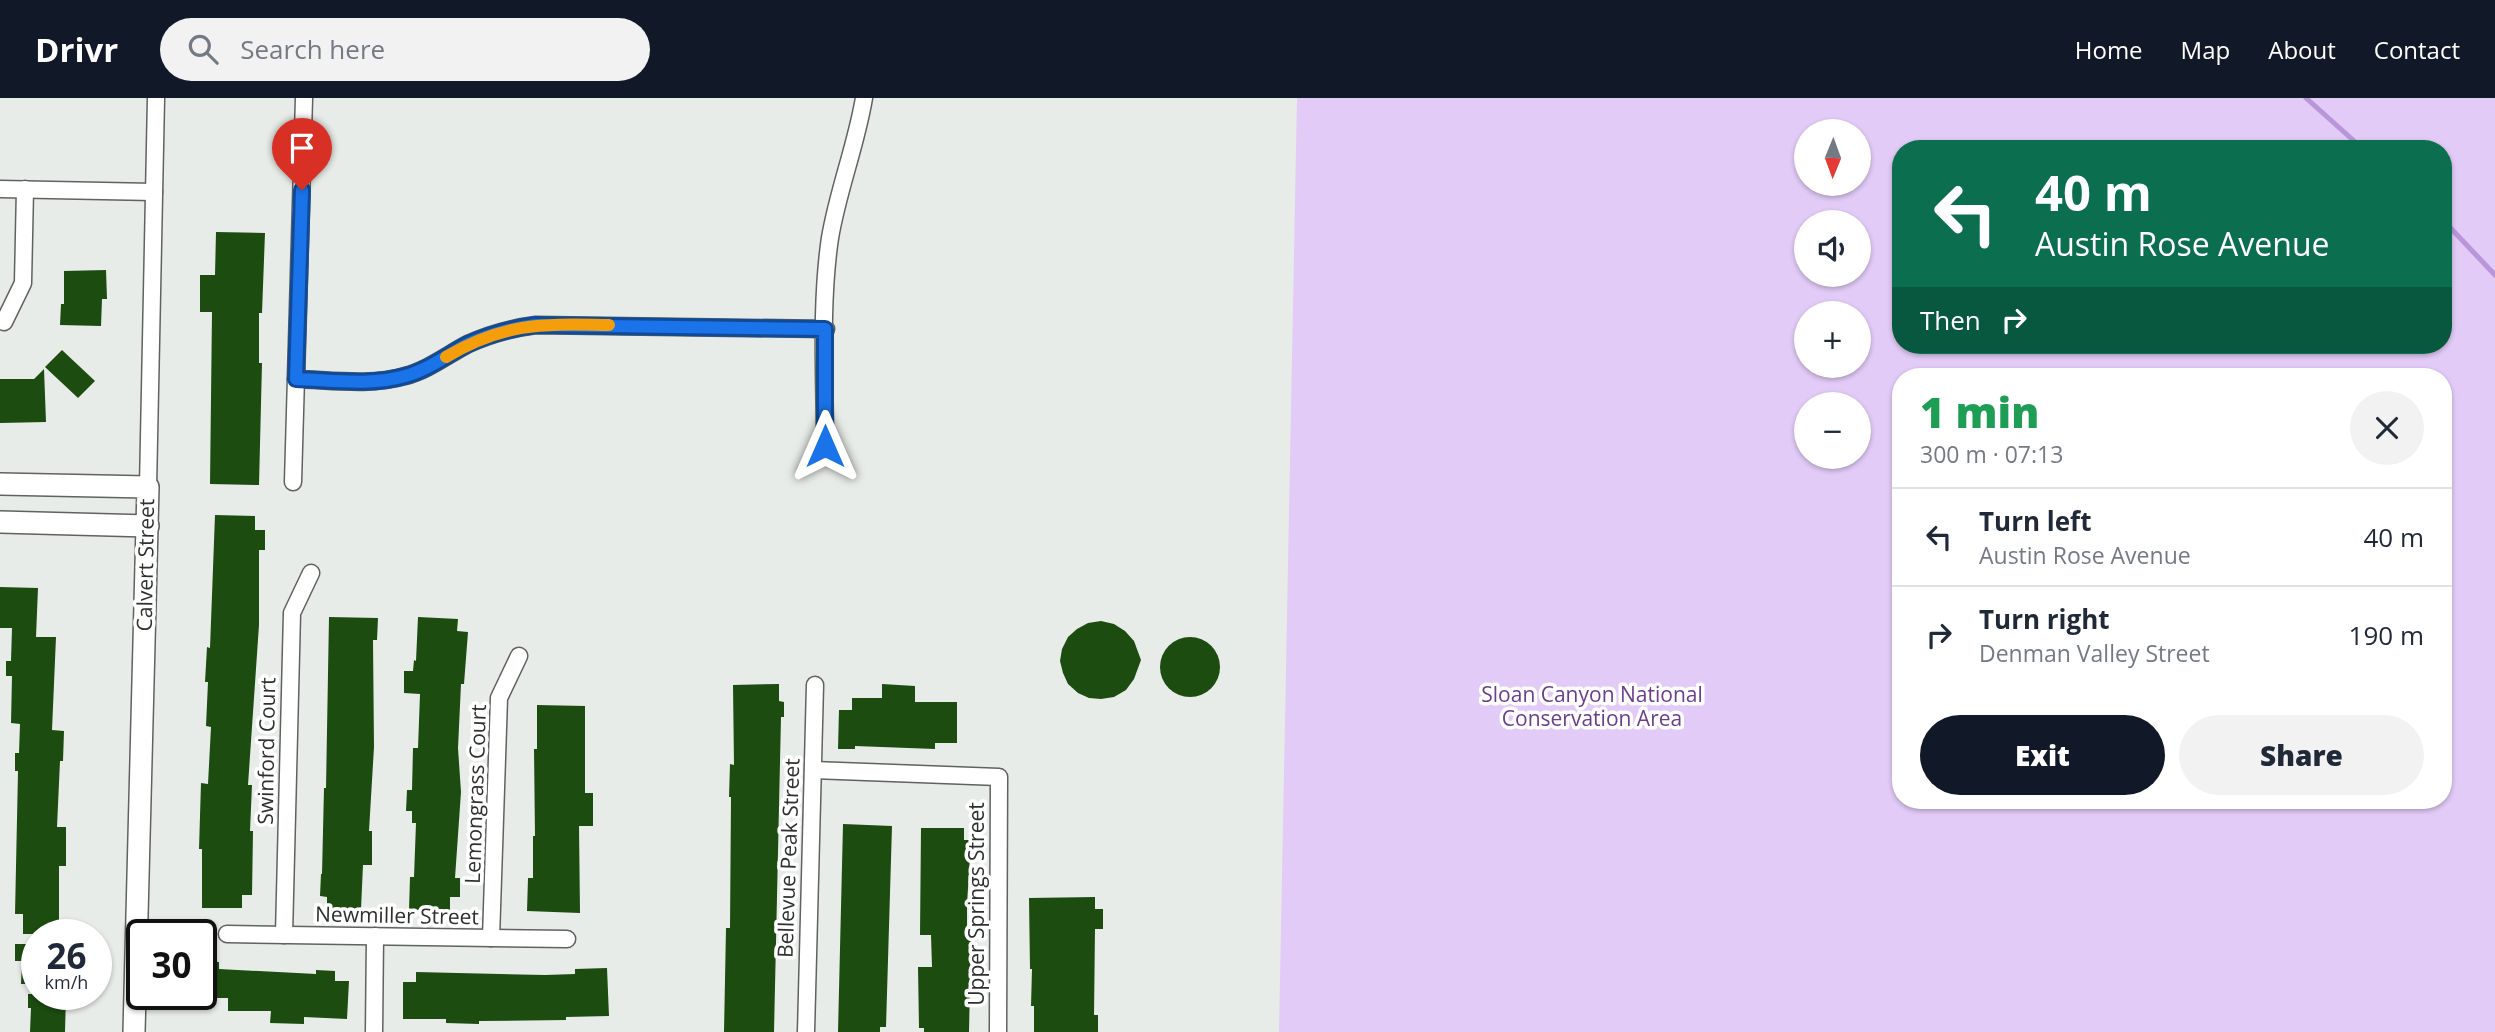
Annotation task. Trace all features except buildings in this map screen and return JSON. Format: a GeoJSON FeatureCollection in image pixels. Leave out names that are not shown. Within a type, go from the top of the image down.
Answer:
{"type":"FeatureCollection","features":[{"type":"Feature","properties":{"kind":"street","name":"Calvert Street"},"geometry":{"type":"LineString","coordinates":[[134,1032],[156,98]]}},
{"type":"Feature","properties":{"kind":"street"},"geometry":{"type":"LineString","coordinates":[[293,482],[304,98]]}},
{"type":"Feature","properties":{"kind":"street"},"geometry":{"type":"LineString","coordinates":[[825,446],[825,329],[831,238],[837,202],[855,143],[864,98]]}},
{"type":"Feature","properties":{"kind":"street"},"geometry":{"type":"LineString","coordinates":[[0,189],[154,192]]}},
{"type":"Feature","properties":{"kind":"street"},"geometry":{"type":"LineString","coordinates":[[5,322],[23,283],[25,189]]}},
{"type":"Feature","properties":{"kind":"street"},"geometry":{"type":"LineString","coordinates":[[296,379],[365,380],[404,376],[423,370],[491,334],[536,325],[825,329]]}},
{"type":"Feature","properties":{"kind":"street"},"geometry":{"type":"LineString","coordinates":[[0,484],[148,487]]}},
{"type":"Feature","properties":{"kind":"street"},"geometry":{"type":"LineString","coordinates":[[0,522],[148,526]]}},
{"type":"Feature","properties":{"kind":"street","name":"Swinford Court"},"geometry":{"type":"LineString","coordinates":[[284,935],[292,613],[311,573]]}},
{"type":"Feature","properties":{"kind":"street","name":"Lemongrass Court"},"geometry":{"type":"LineString","coordinates":[[491,938],[499,698],[519,656]]}},
{"type":"Feature","properties":{"kind":"street","name":"Bellevue Peak Street"},"geometry":{"type":"LineString","coordinates":[[806,1032],[815,685]]}},
{"type":"Feature","properties":{"kind":"street","name":"Upper Springs Street"},"geometry":{"type":"LineString","coordinates":[[813,770],[999,777],[998,1032]]}},
{"type":"Feature","properties":{"kind":"street","name":"Newmiller Street"},"geometry":{"type":"LineString","coordinates":[[227,934],[567,939]]}},
{"type":"Feature","properties":{"kind":"street"},"geometry":{"type":"LineString","coordinates":[[374,1032],[375,936]]}},
{"type":"Feature","properties":{"kind":"green space","name":"Sloan Canyon National Conservation Area"},"geometry":{"type":"Polygon","coordinates":[[[1297,98],[2495,98],[2495,1032],[1279,1032],[1297,98]]]}},
{"type":"Feature","properties":{"kind":"waterway"},"geometry":{"type":"LineString","coordinates":[[2306,98],[2353,140]]}},
{"type":"Feature","properties":{"kind":"waterway"},"geometry":{"type":"LineString","coordinates":[[2452,230],[2495,275]]}},
{"type":"Feature","properties":{"kind":"slow traffic"},"geometry":{"type":"LineString","coordinates":[[446,357],[491,334],[513,328],[536,325],[609,325]]}},
{"type":"Feature","properties":{"kind":"route"},"geometry":{"type":"LineString","coordinates":[[302,190],[296,379],[365,380],[404,376],[423,370],[491,334],[536,325],[825,329],[825,446]]}}]}
